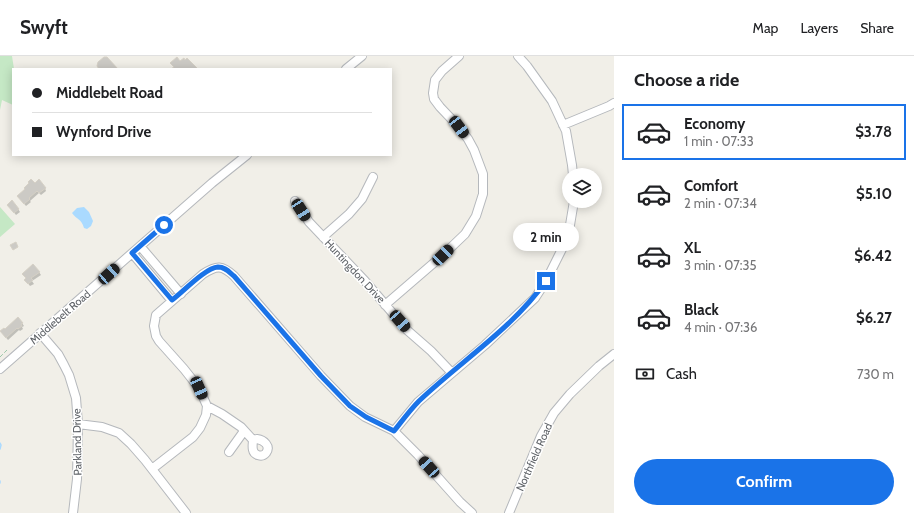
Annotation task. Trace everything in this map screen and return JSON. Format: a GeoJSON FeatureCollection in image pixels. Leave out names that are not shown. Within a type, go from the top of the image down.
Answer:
{"type":"FeatureCollection","features":[{"type":"Feature","properties":{"kind":"street"},"geometry":{"type":"LineString","coordinates":[[347,68],[362,56]]}},
{"type":"Feature","properties":{"kind":"street"},"geometry":{"type":"LineString","coordinates":[[385,305],[443,255],[464,234],[479,209],[483,194],[483,174],[474,150],[459,127],[434,99],[433,92],[435,80],[442,71],[459,56]]}},
{"type":"Feature","properties":{"kind":"street"},"geometry":{"type":"LineString","coordinates":[[518,56],[552,101],[566,131],[572,168]]}},
{"type":"Feature","properties":{"kind":"street"},"geometry":{"type":"LineString","coordinates":[[563,125],[614,103]]}},
{"type":"Feature","properties":{"kind":"street","name":"Middlebelt Road"},"geometry":{"type":"LineString","coordinates":[[0,369],[245,156]]}},
{"type":"Feature","properties":{"kind":"street"},"geometry":{"type":"LineString","coordinates":[[323,238],[349,214],[362,199],[373,177]]}},
{"type":"Feature","properties":{"kind":"street","name":"Huntingdon Drive"},"geometry":{"type":"LineString","coordinates":[[295,201],[309,222],[323,238],[365,281],[407,330],[431,351],[452,373]]}},
{"type":"Feature","properties":{"kind":"street"},"geometry":{"type":"LineString","coordinates":[[394,431],[418,402],[485,345],[535,298],[546,281],[568,237],[573,208]]}},
{"type":"Feature","properties":{"kind":"street"},"geometry":{"type":"LineString","coordinates":[[140,246],[176,297]]}},
{"type":"Feature","properties":{"kind":"street"},"geometry":{"type":"LineString","coordinates":[[132,253],[176,297]]}},
{"type":"Feature","properties":{"kind":"street"},"geometry":{"type":"LineString","coordinates":[[152,469],[193,437],[200,428],[206,415],[206,406],[199,388],[156,336],[154,326],[156,315],[203,274],[218,267],[226,269],[234,276],[321,376],[350,406],[366,417],[394,431],[472,513]]}},
{"type":"Feature","properties":{"kind":"street","name":"Parkland Drive"},"geometry":{"type":"LineString","coordinates":[[40,333],[58,354],[69,375],[76,398],[78,424],[77,480],[73,513]]}},
{"type":"Feature","properties":{"kind":"street","name":"Northfield Road"},"geometry":{"type":"LineString","coordinates":[[509,513],[541,436],[554,413],[570,394],[599,366],[614,354]]}},
{"type":"Feature","properties":{"kind":"street"},"geometry":{"type":"LineString","coordinates":[[206,406],[222,414],[241,427],[253,440]]}},
{"type":"Feature","properties":{"kind":"street"},"geometry":{"type":"LineString","coordinates":[[78,424],[102,427],[119,433],[131,444],[152,469],[186,513]]}},
{"type":"Feature","properties":{"kind":"street"},"geometry":{"type":"LineString","coordinates":[[229,452],[244,431]]}},
{"type":"Feature","properties":{"kind":"path"},"geometry":{"type":"LineString","coordinates":[[0,357],[7,350]]}},
{"type":"Feature","properties":{"kind":"green space"},"geometry":{"type":"Polygon","coordinates":[[[0,56],[12,56],[14,68],[12,68],[12,105],[2,100],[0,110],[0,56]]]}},
{"type":"Feature","properties":{"kind":"green space"},"geometry":{"type":"Polygon","coordinates":[[[0,207],[15,224],[0,237],[0,207]]]}},
{"type":"Feature","properties":{"kind":"water"},"geometry":{"type":"Polygon","coordinates":[[[84,207],[89,212],[93,221],[91,226],[87,229],[84,228],[80,221],[72,213],[77,208],[84,207]]]}},
{"type":"Feature","properties":{"kind":"building"},"geometry":{"type":"Polygon","coordinates":[[[104,57],[107,57],[117,68],[98,68],[97,66],[98,62],[104,57]]]}},
{"type":"Feature","properties":{"kind":"building"},"geometry":{"type":"Polygon","coordinates":[[[177,57],[180,61],[187,58],[197,68],[172,68],[174,67],[170,63],[177,57]]]}},
{"type":"Feature","properties":{"kind":"building"},"geometry":{"type":"Polygon","coordinates":[[[31,179],[35,183],[39,179],[46,188],[39,193],[37,191],[24,204],[17,196],[25,189],[24,188],[31,179]]]}},
{"type":"Feature","properties":{"kind":"building"},"geometry":{"type":"Polygon","coordinates":[[[12,200],[19,209],[14,213],[7,205],[12,200]]]}},
{"type":"Feature","properties":{"kind":"building"},"geometry":{"type":"Polygon","coordinates":[[[16,242],[18,247],[13,250],[10,245],[16,242]]]}},
{"type":"Feature","properties":{"kind":"building"},"geometry":{"type":"Polygon","coordinates":[[[33,264],[40,272],[31,278],[33,280],[28,284],[24,280],[26,278],[22,274],[33,264]]]}},
{"type":"Feature","properties":{"kind":"building"},"geometry":{"type":"Polygon","coordinates":[[[18,317],[23,323],[21,324],[22,326],[18,329],[17,328],[6,338],[0,331],[4,328],[5,329],[18,317]]]}},
{"type":"Feature","properties":{"kind":"waterway"},"geometry":{"type":"LineString","coordinates":[[0,443],[0,449]]}},
{"type":"Feature","properties":{"kind":"route"},"geometry":{"type":"LineString","coordinates":[[164,225],[132,253],[172,300],[211,269],[218,267],[226,269],[234,276],[321,376],[350,406],[366,417],[394,431],[418,402],[520,313],[535,298],[546,281]]}}]}
